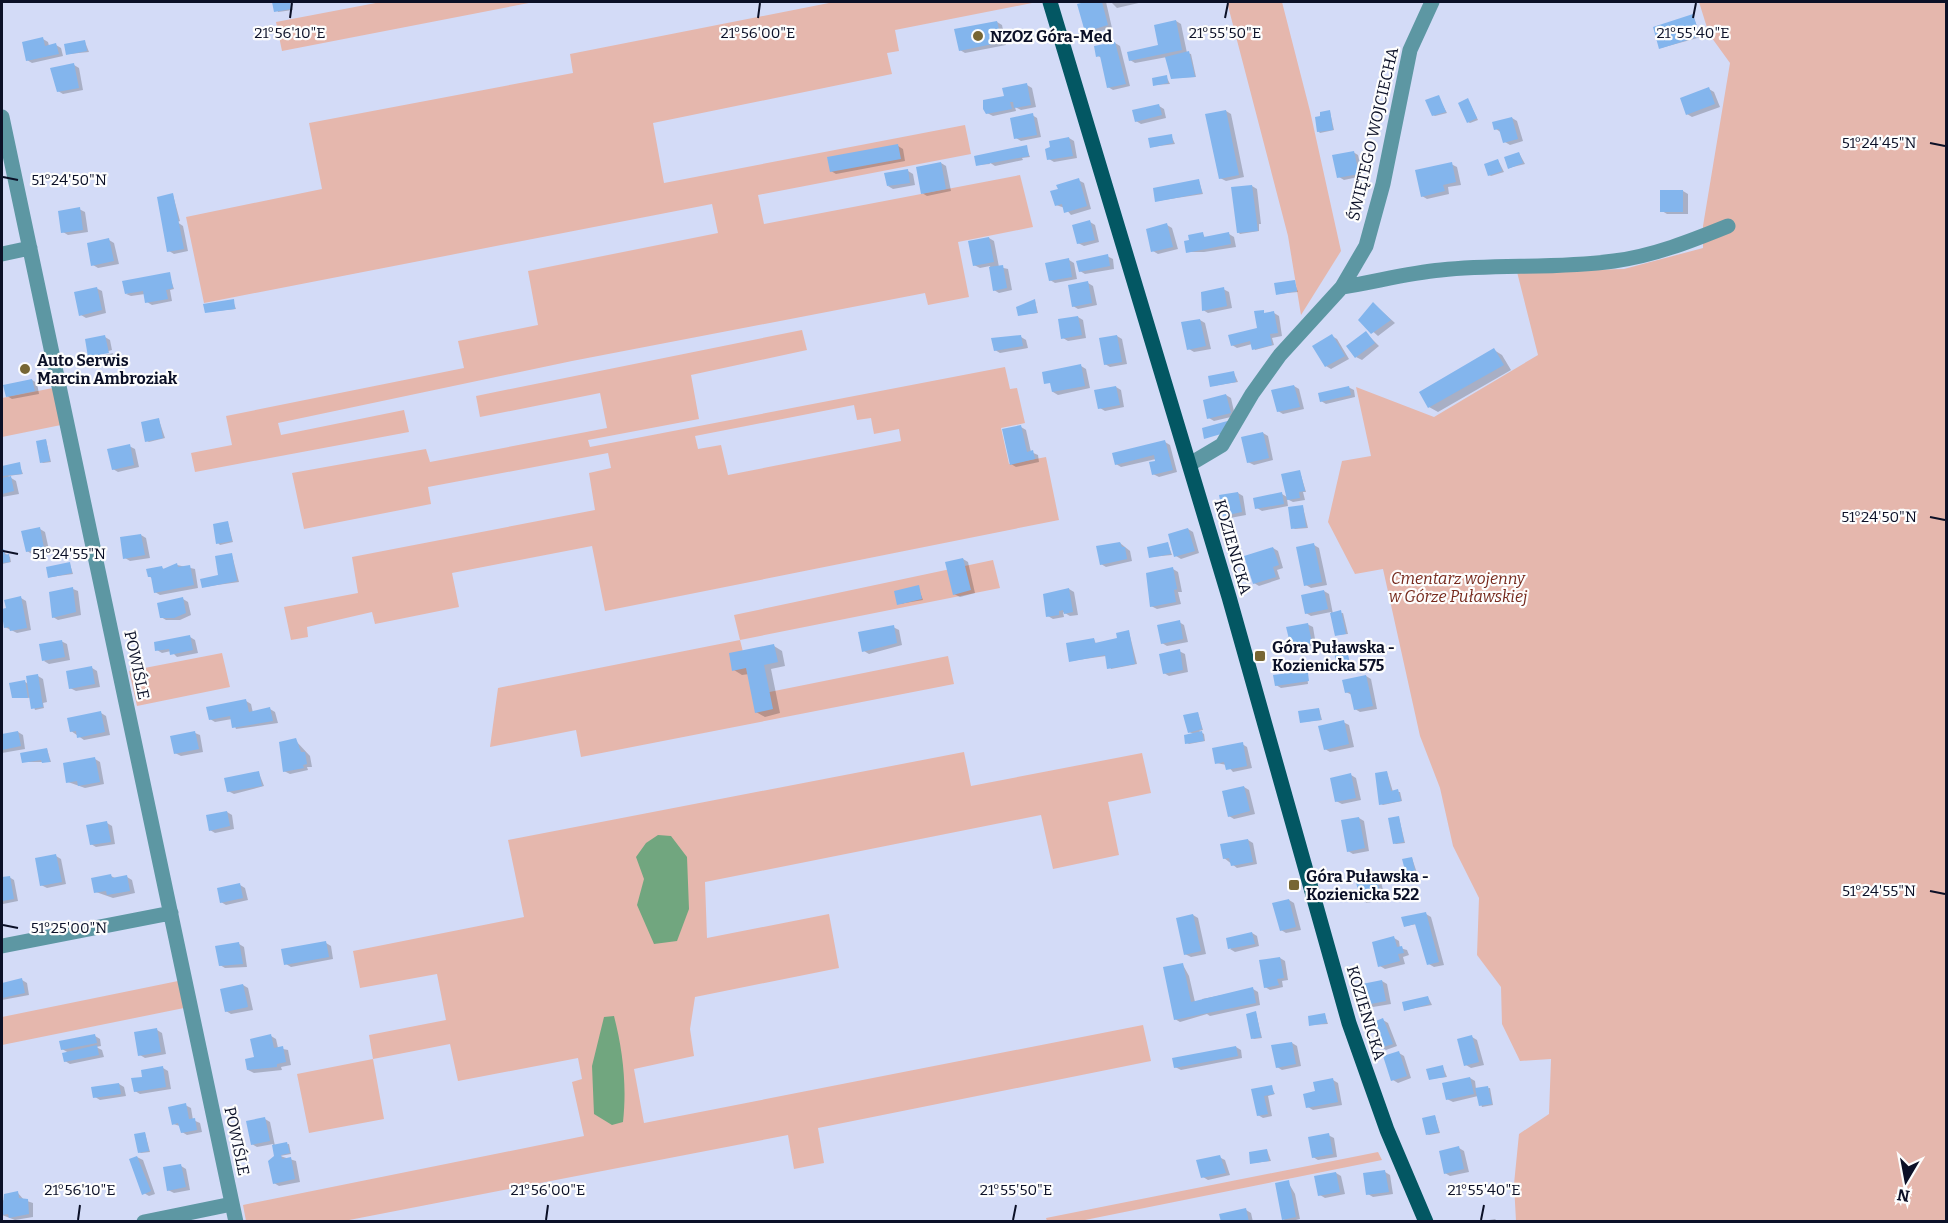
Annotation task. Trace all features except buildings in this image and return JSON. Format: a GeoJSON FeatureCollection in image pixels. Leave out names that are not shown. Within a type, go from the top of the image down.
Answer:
{"type":"FeatureCollection","features":[{"type":"Feature","properties":{"kind":"main road","name":"KOZIENICKA"},"geometry":{"type":"LineString","coordinates":[[1050,2],[1190,464],[1349,1023],[1377,1103],[1426,1221]]}},
{"type":"Feature","properties":{"kind":"street","name":"ŚWIĘTEGO WOJCIECHA"},"geometry":{"type":"LineString","coordinates":[[1190,464],[1222,444],[1280,355],[1342,287],[1366,246],[1383,184],[1410,50],[1432,2]]}},
{"type":"Feature","properties":{"kind":"street","name":"POWIŚLE"},"geometry":{"type":"LineString","coordinates":[[2,117],[236,1221]]}},
{"type":"Feature","properties":{"kind":"street"},"geometry":{"type":"LineString","coordinates":[[1342,287],[1399,275],[1441,270],[1616,261],[1684,244],[1728,226]]}},
{"type":"Feature","properties":{"kind":"street"},"geometry":{"type":"LineString","coordinates":[[2,254],[30,248]]}},
{"type":"Feature","properties":{"kind":"street"},"geometry":{"type":"LineString","coordinates":[[2,946],[171,913]]}},
{"type":"Feature","properties":{"kind":"street"},"geometry":{"type":"LineString","coordinates":[[144,1221],[232,1204]]}},
{"type":"Feature","properties":{"kind":"green space"},"geometry":{"type":"Polygon","coordinates":[[[381,2],[534,2],[282,51],[276,22],[381,2]]]}},
{"type":"Feature","properties":{"kind":"green space"},"geometry":{"type":"Polygon","coordinates":[[[834,2],[1032,3],[895,30],[899,51],[887,53],[892,74],[653,123],[664,183],[965,125],[971,154],[758,195],[764,224],[1020,175],[1033,227],[958,242],[969,297],[928,305],[925,293],[572,361],[278,423],[281,435],[404,410],[409,432],[195,472],[191,453],[232,445],[226,416],[464,368],[458,341],[538,325],[528,271],[718,233],[712,204],[204,303],[186,217],[322,189],[309,123],[573,73],[570,54],[834,2]]]}},
{"type":"Feature","properties":{"kind":"green space"},"geometry":{"type":"Polygon","coordinates":[[[1227,2],[1282,2],[1310,111],[1341,251],[1301,315],[1288,236],[1227,2]]]}},
{"type":"Feature","properties":{"kind":"green space","name":"Cmentarz wojenny w Górze Puławskiej"},"geometry":{"type":"Polygon","coordinates":[[[1699,2],[1946,2],[1946,1221],[1516,1221],[1514,1184],[1519,1134],[1549,1114],[1551,1059],[1520,1061],[1502,1024],[1501,987],[1477,955],[1479,898],[1453,846],[1440,788],[1420,736],[1383,569],[1355,574],[1328,522],[1342,461],[1371,456],[1356,387],[1434,417],[1538,355],[1517,272],[1624,269],[1703,248],[1703,226],[1730,63],[1709,34],[1699,2]]]}},
{"type":"Feature","properties":{"kind":"green space"},"geometry":{"type":"Polygon","coordinates":[[[802,330],[807,350],[691,375],[699,419],[588,440],[590,447],[1005,367],[1010,389],[1017,388],[1025,423],[1001,428],[1009,464],[1046,457],[1059,520],[605,611],[592,546],[452,573],[459,607],[375,624],[372,612],[307,627],[308,637],[291,640],[284,607],[358,593],[352,557],[595,510],[589,473],[611,468],[608,453],[428,487],[431,504],[304,529],[292,473],[426,449],[430,462],[607,428],[600,393],[480,417],[476,396],[802,330]],[[854,405],[695,436],[698,449],[721,445],[728,475],[901,441],[899,429],[874,434],[871,418],[857,420],[854,405]]]}},
{"type":"Feature","properties":{"kind":"green space"},"geometry":{"type":"Polygon","coordinates":[[[53,388],[61,425],[2,437],[2,398],[53,388]]]}},
{"type":"Feature","properties":{"kind":"green space"},"geometry":{"type":"Polygon","coordinates":[[[993,560],[1000,588],[740,640],[734,615],[993,560]]]}},
{"type":"Feature","properties":{"kind":"green space"},"geometry":{"type":"Polygon","coordinates":[[[740,640],[754,695],[948,656],[954,684],[581,757],[576,730],[490,747],[498,688],[740,640]]]}},
{"type":"Feature","properties":{"kind":"green space"},"geometry":{"type":"Polygon","coordinates":[[[222,653],[230,687],[137,706],[129,671],[222,653]]]}},
{"type":"Feature","properties":{"kind":"green space"},"geometry":{"type":"Polygon","coordinates":[[[964,752],[971,786],[1142,753],[1151,793],[1108,802],[1119,855],[1053,869],[1041,815],[705,882],[707,938],[829,914],[839,968],[695,997],[690,1029],[694,1056],[634,1069],[644,1123],[1143,1025],[1151,1061],[818,1128],[824,1163],[794,1169],[788,1135],[344,1221],[246,1221],[243,1205],[584,1136],[572,1082],[582,1079],[578,1058],[458,1081],[450,1044],[373,1059],[369,1035],[446,1020],[437,974],[360,988],[353,951],[524,917],[508,840],[964,752]]]}},
{"type":"Feature","properties":{"kind":"green space"},"geometry":{"type":"Polygon","coordinates":[[[178,981],[184,1008],[2,1045],[2,1017],[178,981]]]}},
{"type":"Feature","properties":{"kind":"green space"},"geometry":{"type":"Polygon","coordinates":[[[373,1059],[384,1119],[309,1133],[297,1074],[373,1059]]]}},
{"type":"Feature","properties":{"kind":"green space"},"geometry":{"type":"Polygon","coordinates":[[[1378,1152],[1382,1160],[1080,1221],[1047,1221],[1046,1218],[1378,1152]]]}},
{"type":"Feature","properties":{"kind":"shaded area"},"geometry":{"type":"Polygon","coordinates":[[[658,835],[671,836],[687,857],[689,909],[677,941],[654,944],[637,905],[644,879],[636,857],[646,843],[658,835]]]}},
{"type":"Feature","properties":{"kind":"shaded area"},"geometry":{"type":"Polygon","coordinates":[[[614,1016],[622,1055],[625,1095],[623,1122],[612,1125],[594,1114],[592,1066],[604,1017],[614,1016]]]}},
{"type":"Feature","properties":{"kind":"place","name":"NZOZ Góra-Med"},"geometry":{"type":"Point","coordinates":[978,36]}},
{"type":"Feature","properties":{"kind":"place","name":"Auto Serwis Marcin Ambroziak"},"geometry":{"type":"Point","coordinates":[25,369]}},
{"type":"Feature","properties":{"kind":"place","name":"Góra Puławska - Kozienicka 575"},"geometry":{"type":"Point","coordinates":[1260,656]}},
{"type":"Feature","properties":{"kind":"place","name":"Góra Puławska - Kozienicka 522"},"geometry":{"type":"Point","coordinates":[1294,885]}}]}
